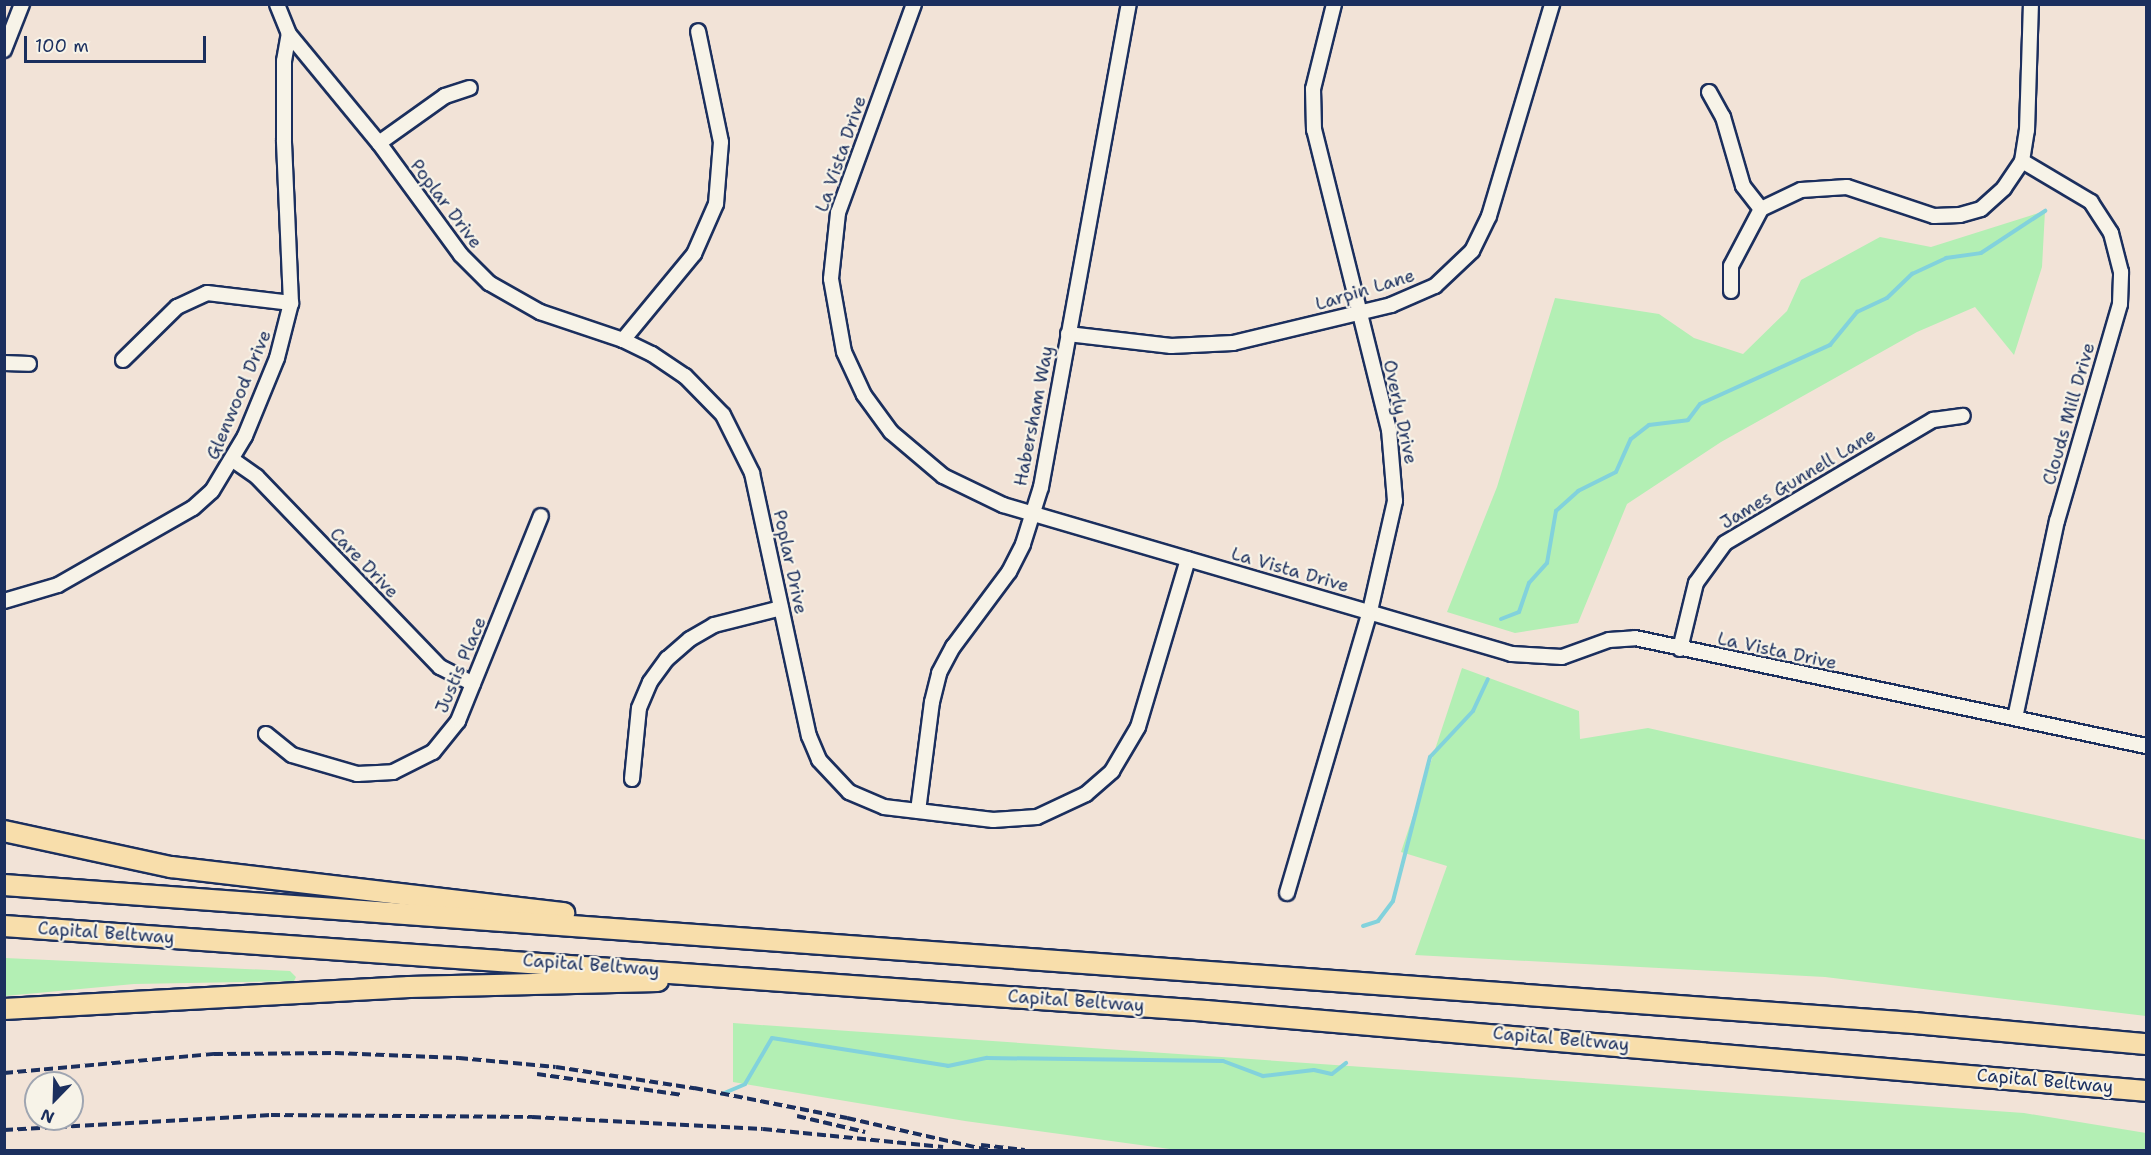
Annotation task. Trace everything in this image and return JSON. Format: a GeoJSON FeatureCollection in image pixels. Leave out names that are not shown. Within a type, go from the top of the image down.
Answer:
{"type":"FeatureCollection","features":[{"type":"Feature","properties":{"kind":"highway"},"geometry":{"type":"LineString","coordinates":[[4,831],[121,858],[242,878],[777,940]]}},
{"type":"Feature","properties":{"kind":"highway","name":"Capital Beltway"},"geometry":{"type":"LineString","coordinates":[[4,885],[1914,1023],[2146,1044]]}},
{"type":"Feature","properties":{"kind":"highway","name":"Capital Beltway"},"geometry":{"type":"LineString","coordinates":[[4,926],[909,989],[1487,1033],[2146,1091]]}},
{"type":"Feature","properties":{"kind":"highway"},"geometry":{"type":"LineString","coordinates":[[4,1009],[493,984],[676,980],[909,989]]}},
{"type":"Feature","properties":{"kind":"street"},"geometry":{"type":"LineString","coordinates":[[4,50],[22,4]]}},
{"type":"Feature","properties":{"kind":"street"},"geometry":{"type":"LineString","coordinates":[[277,4],[289,34]]}},
{"type":"Feature","properties":{"kind":"street","name":"La Vista Drive"},"geometry":{"type":"LineString","coordinates":[[914,4],[838,213],[831,279],[837,327],[864,395],[908,449],[963,488],[1033,514],[1535,658],[1562,657],[1609,640],[1635,638],[2146,746]]}},
{"type":"Feature","properties":{"kind":"street","name":"Habersham Way"},"geometry":{"type":"LineString","coordinates":[[918,811],[932,702],[939,674],[953,647],[1009,572],[1033,514],[1129,4]]}},
{"type":"Feature","properties":{"kind":"street","name":"Overly Drive"},"geometry":{"type":"LineString","coordinates":[[1287,893],[1370,611],[1390,533],[1395,477],[1389,430],[1313,121],[1317,65],[1334,4]]}},
{"type":"Feature","properties":{"kind":"street","name":"Larpin Lane"},"geometry":{"type":"LineString","coordinates":[[1068,333],[1140,344],[1205,346],[1256,339],[1359,313],[1404,301],[1435,286],[1472,250],[1490,216],[1552,4]]}},
{"type":"Feature","properties":{"kind":"street"},"geometry":{"type":"LineString","coordinates":[[1731,291],[1731,267],[1761,209],[1801,190],[1847,188],[1934,216],[1960,215],[1981,209],[2004,188],[2022,161],[2028,120],[2031,4]]}},
{"type":"Feature","properties":{"kind":"street"},"geometry":{"type":"LineString","coordinates":[[623,340],[694,254],[716,204],[721,142],[698,31]]}},
{"type":"Feature","properties":{"kind":"street","name":"Poplar Drive"},"geometry":{"type":"LineString","coordinates":[[289,34],[379,143],[461,255],[489,283],[540,312],[623,340],[685,376],[712,402],[734,432],[752,473],[809,735],[819,760],[839,784],[862,799],[884,807],[993,820],[1026,819],[1068,806],[1101,782],[1122,758],[1138,727],[1188,559]]}},
{"type":"Feature","properties":{"kind":"street","name":"Glenwood Drive"},"geometry":{"type":"LineString","coordinates":[[4,601],[58,585],[175,519],[213,491],[233,460],[277,358],[291,303],[284,140],[284,61],[289,34]]}},
{"type":"Feature","properties":{"kind":"street"},"geometry":{"type":"LineString","coordinates":[[379,143],[445,96],[470,88]]}},
{"type":"Feature","properties":{"kind":"street"},"geometry":{"type":"LineString","coordinates":[[1709,92],[1723,117],[1743,186],[1761,209]]}},
{"type":"Feature","properties":{"kind":"street","name":"Clouds Mill Drive"},"geometry":{"type":"LineString","coordinates":[[2015,718],[2057,520],[2120,304],[2121,272],[2111,233],[2091,202],[2022,161]]}},
{"type":"Feature","properties":{"kind":"street"},"geometry":{"type":"LineString","coordinates":[[123,360],[177,307],[207,293],[291,303]]}},
{"type":"Feature","properties":{"kind":"street"},"geometry":{"type":"LineString","coordinates":[[4,363],[29,364]]}},
{"type":"Feature","properties":{"kind":"street","name":"James Gunnell Lane"},"geometry":{"type":"LineString","coordinates":[[1680,649],[1696,583],[1725,543],[1933,420],[1963,416]]}},
{"type":"Feature","properties":{"kind":"street","name":"Care Drive"},"geometry":{"type":"LineString","coordinates":[[233,460],[257,477],[440,667],[473,684]]}},
{"type":"Feature","properties":{"kind":"street","name":"Justis Place"},"geometry":{"type":"LineString","coordinates":[[266,734],[281,749],[303,759],[357,774],[393,772],[421,761],[442,744],[458,721],[542,516]]}},
{"type":"Feature","properties":{"kind":"street"},"geometry":{"type":"LineString","coordinates":[[632,779],[639,708],[650,682],[667,659],[690,639],[714,625],[781,608]]}},
{"type":"Feature","properties":{"kind":"green space"},"geometry":{"type":"Polygon","coordinates":[[[2045,211],[2042,267],[2014,355],[1975,307],[1917,332],[1721,442],[1627,504],[1578,623],[1515,633],[1447,612],[1497,487],[1555,298],[1659,314],[1694,338],[1743,354],[1787,311],[1801,280],[1880,237],[1931,247],[2045,211]]]}},
{"type":"Feature","properties":{"kind":"green space"},"geometry":{"type":"Polygon","coordinates":[[[1462,668],[1579,711],[1580,739],[1648,728],[2146,840],[2146,1016],[1825,977],[1415,955],[1447,866],[1401,852],[1462,668]]]}},
{"type":"Feature","properties":{"kind":"green space"},"geometry":{"type":"Polygon","coordinates":[[[5,958],[290,971],[296,977],[294,981],[134,984],[5,996],[5,958]]]}},
{"type":"Feature","properties":{"kind":"green space"},"geometry":{"type":"Polygon","coordinates":[[[733,1023],[2024,1113],[2146,1133],[2146,1150],[1177,1150],[965,1121],[733,1082],[733,1023]]]}},
{"type":"Feature","properties":{"kind":"waterway"},"geometry":{"type":"LineString","coordinates":[[1501,619],[1519,612],[1529,583],[1547,563],[1556,511],[1578,491],[1616,472],[1631,439],[1649,425],[1688,420],[1700,404],[1830,345],[1857,312],[1887,298],[1912,274],[1946,258],[1981,253],[2045,211]]}},
{"type":"Feature","properties":{"kind":"waterway"},"geometry":{"type":"LineString","coordinates":[[1363,926],[1378,921],[1393,901],[1430,757],[1473,711],[1488,679]]}},
{"type":"Feature","properties":{"kind":"waterway"},"geometry":{"type":"LineString","coordinates":[[722,1094],[745,1084],[772,1038],[948,1066],[987,1058],[1223,1061],[1263,1076],[1314,1070],[1332,1074],[1346,1063]]}},
{"type":"Feature","properties":{"kind":"railway"},"geometry":{"type":"LineString","coordinates":[[4,1073],[214,1054],[335,1053],[459,1058],[556,1067],[694,1088],[847,1118],[988,1150]]}},
{"type":"Feature","properties":{"kind":"railway"},"geometry":{"type":"LineString","coordinates":[[537,1074],[682,1095]]}},
{"type":"Feature","properties":{"kind":"railway"},"geometry":{"type":"LineString","coordinates":[[4,1130],[271,1115],[532,1117],[763,1129],[943,1147]]}},
{"type":"Feature","properties":{"kind":"railway"},"geometry":{"type":"LineString","coordinates":[[797,1116],[865,1132]]}},
{"type":"Feature","properties":{"kind":"railway"},"geometry":{"type":"LineString","coordinates":[[981,1145],[1025,1150]]}}]}
